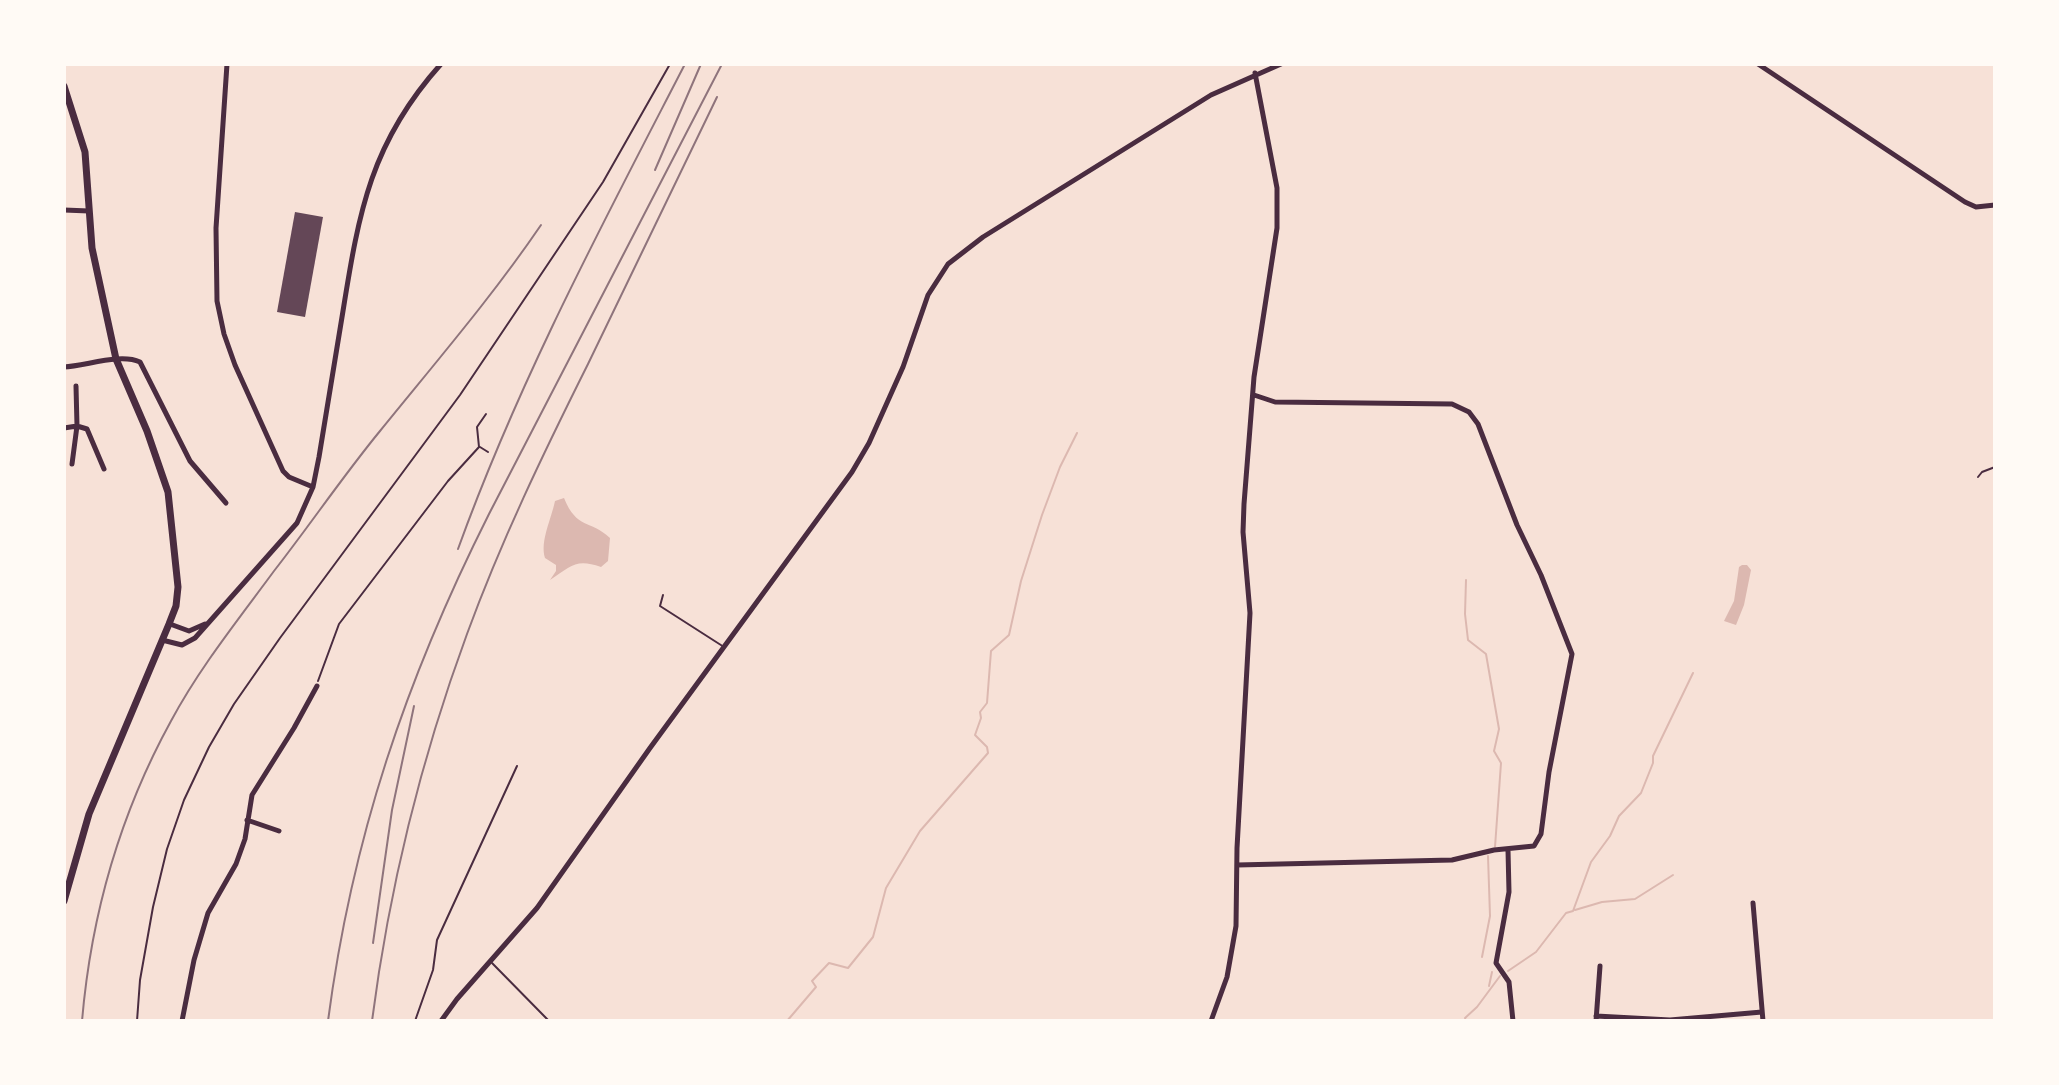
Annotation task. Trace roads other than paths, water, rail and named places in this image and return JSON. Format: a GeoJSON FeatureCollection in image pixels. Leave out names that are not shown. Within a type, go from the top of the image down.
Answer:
{"type":"FeatureCollection","features":[{"type":"Feature","properties":{"kind":"main road"},"geometry":{"type":"LineString","coordinates":[[64,86],[85,152],[94,257],[116,359],[147,431],[168,492],[178,587],[176,606],[169,624],[89,814],[64,901]]}},
{"type":"Feature","properties":{"kind":"street"},"geometry":{"type":"LineString","coordinates":[[227,64],[216,241],[217,301],[235,365],[283,471],[289,477],[313,487]]}},
{"type":"Feature","properties":{"kind":"street"},"geometry":{"type":"LineString","coordinates":[[162,640],[173,645],[188,643],[297,523],[313,487],[362,203],[390,133],[416,92],[441,64]]}},
{"type":"Feature","properties":{"kind":"street"},"geometry":{"type":"LineString","coordinates":[[441,1021],[537,908],[852,472],[869,443],[903,367],[928,295],[948,264],[994,230],[1211,95],[1281,64]]}},
{"type":"Feature","properties":{"kind":"street"},"geometry":{"type":"LineString","coordinates":[[1758,64],[1965,202],[1976,207],[1995,205]]}},
{"type":"Feature","properties":{"kind":"street"},"geometry":{"type":"LineString","coordinates":[[1211,1021],[1232,956],[1236,926],[1250,613],[1244,504],[1260,328],[1273,260],[1277,188],[1255,73]]}},
{"type":"Feature","properties":{"kind":"street"},"geometry":{"type":"LineString","coordinates":[[64,210],[89,211]]}},
{"type":"Feature","properties":{"kind":"street"},"geometry":{"type":"LineString","coordinates":[[64,367],[116,359],[140,362],[190,461],[226,503]]}},
{"type":"Feature","properties":{"kind":"street"},"geometry":{"type":"LineString","coordinates":[[72,464],[77,426],[76,386]]}},
{"type":"Feature","properties":{"kind":"street"},"geometry":{"type":"LineString","coordinates":[[1237,865],[1432,861],[1536,844],[1541,834],[1549,772],[1572,654],[1478,424],[1469,412],[1452,404],[1275,402],[1254,395]]}},
{"type":"Feature","properties":{"kind":"street"},"geometry":{"type":"LineString","coordinates":[[64,428],[77,426],[87,429],[104,469]]}},
{"type":"Feature","properties":{"kind":"street"},"geometry":{"type":"LineString","coordinates":[[169,624],[189,631],[209,621]]}},
{"type":"Feature","properties":{"kind":"street"},"geometry":{"type":"LineString","coordinates":[[182,1021],[194,960],[208,913],[233,872],[245,839],[252,795],[317,686]]}},
{"type":"Feature","properties":{"kind":"street"},"geometry":{"type":"LineString","coordinates":[[247,820],[279,831]]}},
{"type":"Feature","properties":{"kind":"street"},"geometry":{"type":"LineString","coordinates":[[1508,850],[1509,892],[1496,963],[1512,994],[1513,1021]]}},
{"type":"Feature","properties":{"kind":"street"},"geometry":{"type":"LineString","coordinates":[[1753,903],[1763,1021]]}},
{"type":"Feature","properties":{"kind":"street"},"geometry":{"type":"LineString","coordinates":[[1600,966],[1596,1018],[1670,1020],[1762,1012]]}},
{"type":"Feature","properties":{"kind":"lane"},"geometry":{"type":"LineString","coordinates":[[1978,477],[1995,467]]}},
{"type":"Feature","properties":{"kind":"lane"},"geometry":{"type":"LineString","coordinates":[[663,595],[660,606],[725,648]]}},
{"type":"Feature","properties":{"kind":"lane"},"geometry":{"type":"LineString","coordinates":[[415,1021],[433,970],[437,940],[517,766]]}},
{"type":"Feature","properties":{"kind":"lane"},"geometry":{"type":"LineString","coordinates":[[491,962],[549,1021]]}},
{"type":"Feature","properties":{"kind":"waterway"},"geometry":{"type":"LineString","coordinates":[[787,1021],[816,987],[812,981],[829,963],[848,968],[873,937],[886,888],[920,831],[988,753],[987,747],[975,735],[980,712],[987,703],[991,651],[1009,635],[1021,581],[1042,515],[1077,433]]}},
{"type":"Feature","properties":{"kind":"waterway"},"geometry":{"type":"LineString","coordinates":[[1466,580],[1468,640],[1486,654],[1499,729],[1494,751],[1501,763],[1495,847]]}},
{"type":"Feature","properties":{"kind":"waterway"},"geometry":{"type":"LineString","coordinates":[[1508,971],[1536,952],[1566,913],[1573,911],[1591,862],[1610,836],[1619,816],[1641,793],[1653,756],[1693,673]]}},
{"type":"Feature","properties":{"kind":"waterway"},"geometry":{"type":"LineString","coordinates":[[1482,957],[1490,916],[1488,856]]}},
{"type":"Feature","properties":{"kind":"waterway"},"geometry":{"type":"LineString","coordinates":[[1575,910],[1602,902],[1635,899],[1673,875]]}},
{"type":"Feature","properties":{"kind":"waterway"},"geometry":{"type":"LineString","coordinates":[[1489,986],[1492,972]]}},
{"type":"Feature","properties":{"kind":"waterway"},"geometry":{"type":"LineString","coordinates":[[1466,1021],[1465,1018],[1500,976]]}},
{"type":"Feature","properties":{"kind":"railway"},"geometry":{"type":"LineString","coordinates":[[458,549],[535,363],[685,64]]}},
{"type":"Feature","properties":{"kind":"railway"},"geometry":{"type":"LineString","coordinates":[[655,170],[701,64]]}},
{"type":"Feature","properties":{"kind":"railway"},"geometry":{"type":"LineString","coordinates":[[328,1021],[338,953],[368,824],[386,761],[432,637],[489,514],[722,64]]}},
{"type":"Feature","properties":{"kind":"railway"},"geometry":{"type":"LineString","coordinates":[[372,1021],[397,874],[409,825],[435,729],[467,634],[539,464],[717,97]]}},
{"type":"Feature","properties":{"kind":"railway"},"geometry":{"type":"LineString","coordinates":[[82,1021],[93,943],[111,866],[137,792],[182,701],[220,644],[353,465],[483,304],[541,225]]}},
{"type":"Feature","properties":{"kind":"railway"},"geometry":{"type":"LineString","coordinates":[[373,943],[392,810],[414,706]]}}]}
